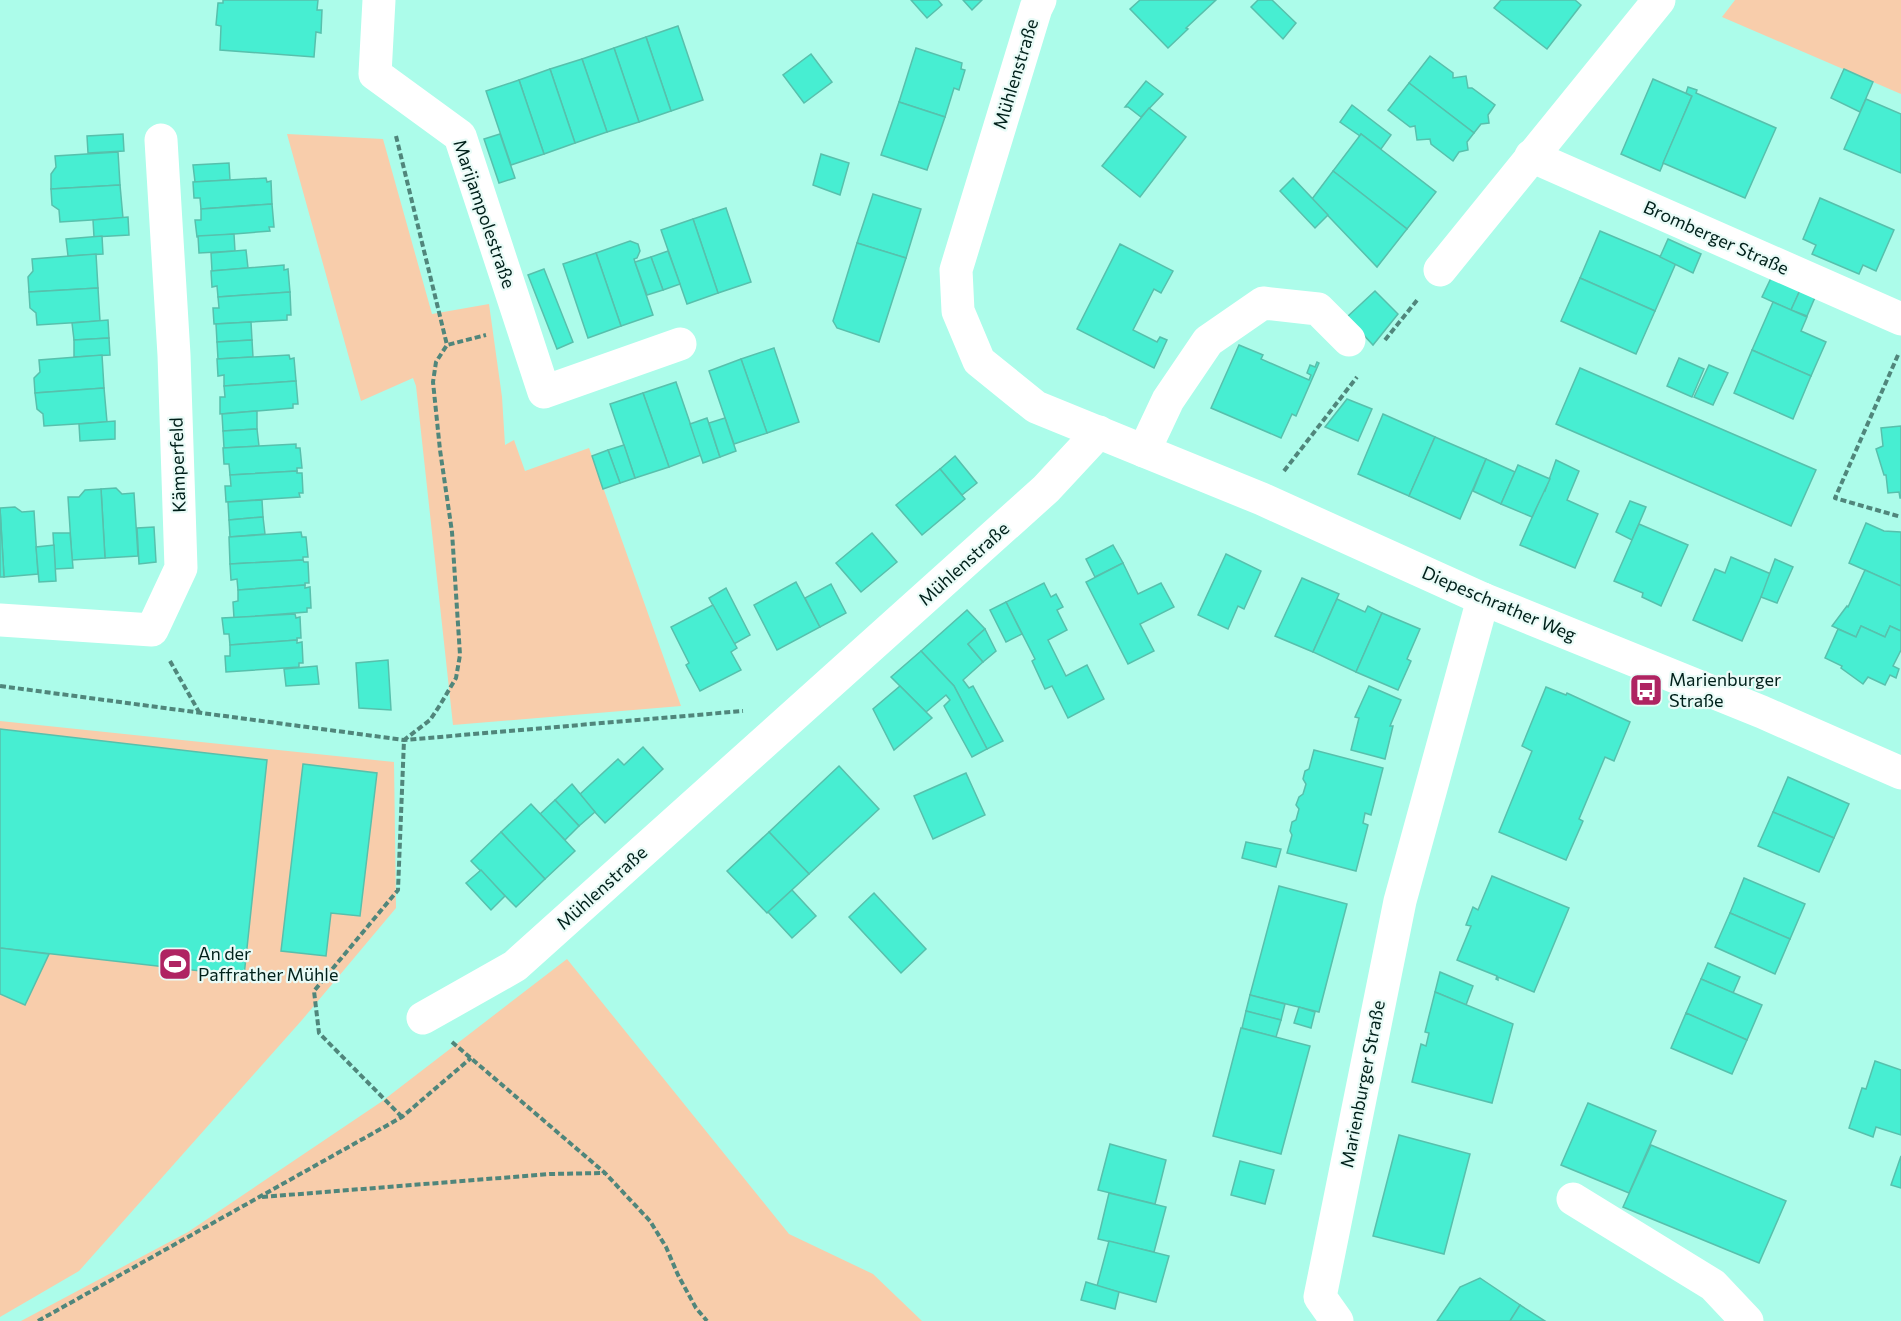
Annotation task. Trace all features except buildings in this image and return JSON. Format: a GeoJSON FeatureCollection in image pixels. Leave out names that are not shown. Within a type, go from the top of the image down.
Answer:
{"type":"FeatureCollection","features":[{"type":"Feature","properties":{"kind":"street","name":"Marijampolestraße"},"geometry":{"type":"LineString","coordinates":[[379,0],[375,74],[460,136],[544,392],[680,344]]}},
{"type":"Feature","properties":{"kind":"street","name":"Mühlenstraße"},"geometry":{"type":"LineString","coordinates":[[423,1018],[516,966],[1046,489],[1099,432],[1036,406],[979,361],[958,310],[956,270],[1040,0]]}},
{"type":"Feature","properties":{"kind":"street"},"geometry":{"type":"LineString","coordinates":[[1440,270],[1659,0]]}},
{"type":"Feature","properties":{"kind":"street","name":"Kämperfeld"},"geometry":{"type":"LineString","coordinates":[[152,630],[181,568],[174,355],[161,140]]}},
{"type":"Feature","properties":{"kind":"street","name":"Bromberger Straße"},"geometry":{"type":"LineString","coordinates":[[1531,156],[1901,319]]}},
{"type":"Feature","properties":{"kind":"street"},"geometry":{"type":"LineString","coordinates":[[1144,451],[1168,400],[1208,341],[1263,303],[1318,309],[1349,340]]}},
{"type":"Feature","properties":{"kind":"street","name":"Diepeschrather Weg"},"geometry":{"type":"LineString","coordinates":[[1099,432],[1262,499],[1483,599],[1762,712],[1901,773]]}},
{"type":"Feature","properties":{"kind":"street","name":"Marienburger Straße"},"geometry":{"type":"LineString","coordinates":[[1320,1313],[1400,901],[1483,599]]}},
{"type":"Feature","properties":{"kind":"street"},"geometry":{"type":"LineString","coordinates":[[0,620],[152,630]]}},
{"type":"Feature","properties":{"kind":"street"},"geometry":{"type":"LineString","coordinates":[[1574,1199],[1713,1285],[1747,1321]]}},
{"type":"Feature","properties":{"kind":"path"},"geometry":{"type":"LineString","coordinates":[[394,131],[447,345]]}},
{"type":"Feature","properties":{"kind":"path"},"geometry":{"type":"LineString","coordinates":[[1383,343],[1440,270]]}},
{"type":"Feature","properties":{"kind":"path"},"geometry":{"type":"LineString","coordinates":[[404,740],[430,720],[435,713],[456,678],[460,655],[452,532],[433,382],[436,362],[447,345],[522,326]]}},
{"type":"Feature","properties":{"kind":"path"},"geometry":{"type":"LineString","coordinates":[[1901,348],[1835,498],[1901,517]]}},
{"type":"Feature","properties":{"kind":"path"},"geometry":{"type":"LineString","coordinates":[[1262,499],[1362,371]]}},
{"type":"Feature","properties":{"kind":"path"},"geometry":{"type":"LineString","coordinates":[[152,630],[199,712]]}},
{"type":"Feature","properties":{"kind":"path"},"geometry":{"type":"LineString","coordinates":[[0,686],[404,740],[747,711]]}},
{"type":"Feature","properties":{"kind":"path"},"geometry":{"type":"LineString","coordinates":[[402,1117],[319,1033],[314,991],[399,890],[404,740]]}},
{"type":"Feature","properties":{"kind":"path"},"geometry":{"type":"LineString","coordinates":[[38,1321],[402,1117],[471,1058],[605,1173],[650,1221],[666,1247],[696,1308],[707,1321]]}},
{"type":"Feature","properties":{"kind":"path"},"geometry":{"type":"LineString","coordinates":[[259,1198],[550,1174],[605,1173]]}},
{"type":"Feature","properties":{"kind":"shaded area"},"geometry":{"type":"Polygon","coordinates":[[[1735,0],[1901,0],[1901,94],[1722,17],[1735,0]]]}},
{"type":"Feature","properties":{"kind":"shaded area"},"geometry":{"type":"Polygon","coordinates":[[[287,134],[383,139],[432,314],[489,304],[502,397],[505,445],[514,440],[525,471],[589,448],[681,706],[453,725],[416,386],[413,378],[361,401],[287,134]]]}},
{"type":"Feature","properties":{"kind":"shaded area","name":"An der Paffrather Mühle"},"geometry":{"type":"Polygon","coordinates":[[[0,721],[394,762],[396,908],[302,1020],[79,1271],[0,1317],[0,721]]]}},
{"type":"Feature","properties":{"kind":"shaded area"},"geometry":{"type":"Polygon","coordinates":[[[567,959],[789,1234],[873,1274],[922,1321],[21,1321],[188,1232],[381,1102],[567,959]]]}},
{"type":"Feature","properties":{"kind":"place","name":"Marienburger Straße"},"geometry":{"type":"Point","coordinates":[1646,690]}},
{"type":"Feature","properties":{"kind":"place","name":"An der Paffrather Mühle"},"geometry":{"type":"Point","coordinates":[175,964]}}]}
